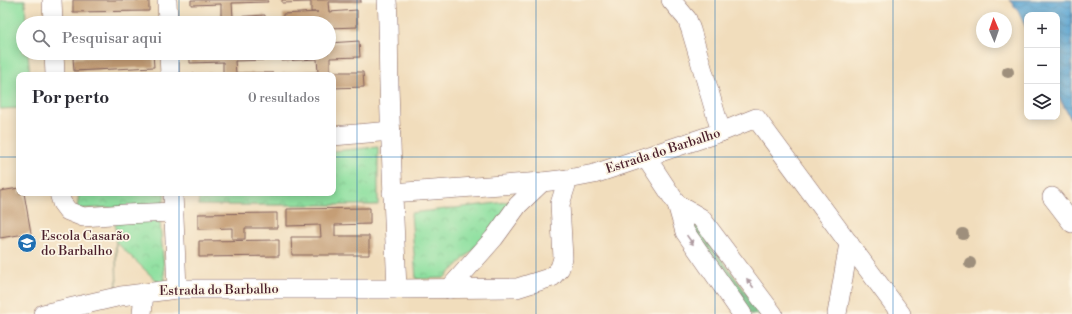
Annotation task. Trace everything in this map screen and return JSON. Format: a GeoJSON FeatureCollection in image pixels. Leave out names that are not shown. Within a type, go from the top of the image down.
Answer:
{"type":"FeatureCollection","features":[{"type":"Feature","properties":{"kind":"street"},"geometry":{"type":"LineString","coordinates":[[52,0],[53,16]]}},
{"type":"Feature","properties":{"kind":"street"},"geometry":{"type":"LineString","coordinates":[[167,0],[168,16]]}},
{"type":"Feature","properties":{"kind":"street"},"geometry":{"type":"LineString","coordinates":[[387,0],[392,193],[397,289]]}},
{"type":"Feature","properties":{"kind":"street"},"geometry":{"type":"LineString","coordinates":[[671,0],[687,19],[721,132]]}},
{"type":"Feature","properties":{"kind":"street"},"geometry":{"type":"LineString","coordinates":[[54,60],[54,72]]}},
{"type":"Feature","properties":{"kind":"street"},"geometry":{"type":"LineString","coordinates":[[169,60],[170,72]]}},
{"type":"Feature","properties":{"kind":"street","name":"Estrada do Barbalho"},"geometry":{"type":"LineString","coordinates":[[392,193],[542,182],[594,174],[721,132],[756,118],[849,243]]}},
{"type":"Feature","properties":{"kind":"street"},"geometry":{"type":"LineString","coordinates":[[336,136],[391,131]]}},
{"type":"Feature","properties":{"kind":"street"},"geometry":{"type":"LineString","coordinates":[[646,157],[677,204],[685,232],[742,314]]}},
{"type":"Feature","properties":{"kind":"street","name":"Estrada do Barbalho"},"geometry":{"type":"LineString","coordinates":[[43,314],[134,294],[178,288],[518,288],[552,277],[560,268],[564,258],[560,204],[568,179]]}},
{"type":"Feature","properties":{"kind":"street"},"geometry":{"type":"LineString","coordinates":[[449,289],[494,238],[518,205],[542,182]]}},
{"type":"Feature","properties":{"kind":"street"},"geometry":{"type":"LineString","coordinates":[[60,196],[62,203],[68,212],[83,217],[174,212]]}},
{"type":"Feature","properties":{"kind":"street"},"geometry":{"type":"LineString","coordinates":[[173,196],[178,288]]}},
{"type":"Feature","properties":{"kind":"street"},"geometry":{"type":"LineString","coordinates":[[1052,197],[1072,223]]}},
{"type":"Feature","properties":{"kind":"street"},"geometry":{"type":"LineString","coordinates":[[677,204],[701,218],[773,314]]}},
{"type":"Feature","properties":{"kind":"street"},"geometry":{"type":"LineString","coordinates":[[837,314],[849,243]]}},
{"type":"Feature","properties":{"kind":"street"},"geometry":{"type":"LineString","coordinates":[[849,243],[901,314]]}},
{"type":"Feature","properties":{"kind":"street"},"geometry":{"type":"LineString","coordinates":[[142,314],[144,293]]}},
{"type":"Feature","properties":{"kind":"green space"},"geometry":{"type":"Polygon","coordinates":[[[0,0],[25,0],[26,16],[16,16],[16,60],[29,60],[30,72],[16,72],[16,108],[0,109],[0,0]]]}},
{"type":"Feature","properties":{"kind":"green space"},"geometry":{"type":"Polygon","coordinates":[[[378,147],[378,205],[199,205],[198,196],[336,196],[336,151],[378,147]]]}},
{"type":"Feature","properties":{"kind":"green space"},"geometry":{"type":"Polygon","coordinates":[[[79,196],[164,196],[163,205],[77,209],[79,196]]]}},
{"type":"Feature","properties":{"kind":"green space"},"geometry":{"type":"Polygon","coordinates":[[[524,200],[444,278],[416,279],[411,213],[524,200]]]}},
{"type":"Feature","properties":{"kind":"green space"},"geometry":{"type":"Polygon","coordinates":[[[159,212],[166,290],[116,242],[117,297],[115,214],[159,212]]]}},
{"type":"Feature","properties":{"kind":"green space"},"geometry":{"type":"Polygon","coordinates":[[[693,220],[762,314],[749,314],[688,226],[693,220]]]}},
{"type":"Feature","properties":{"kind":"water"},"geometry":{"type":"Polygon","coordinates":[[[1009,0],[1072,0],[1072,121],[1060,99],[1060,12],[1024,12],[1024,24],[1017,9],[1009,0]]]}},
{"type":"Feature","properties":{"kind":"building"},"geometry":{"type":"Polygon","coordinates":[[[73,0],[149,0],[149,11],[73,12],[73,0]]]}},
{"type":"Feature","properties":{"kind":"building"},"geometry":{"type":"Polygon","coordinates":[[[191,0],[267,0],[268,2],[232,3],[233,16],[221,16],[221,4],[191,5],[191,0]]]}},
{"type":"Feature","properties":{"kind":"building"},"geometry":{"type":"Polygon","coordinates":[[[282,0],[361,0],[361,2],[328,2],[329,12],[357,10],[357,27],[336,28],[336,16],[283,16],[283,14],[318,12],[311,12],[311,2],[282,3],[282,0]]]}},
{"type":"Feature","properties":{"kind":"building"},"geometry":{"type":"Polygon","coordinates":[[[359,41],[360,57],[336,58],[336,43],[359,41]]]}},
{"type":"Feature","properties":{"kind":"building"},"geometry":{"type":"Polygon","coordinates":[[[73,60],[153,60],[154,67],[74,71],[73,60]]]}},
{"type":"Feature","properties":{"kind":"building"},"geometry":{"type":"Polygon","coordinates":[[[190,60],[269,60],[235,61],[236,72],[223,72],[223,62],[190,63],[190,60]]]}},
{"type":"Feature","properties":{"kind":"building"},"geometry":{"type":"Polygon","coordinates":[[[317,60],[330,60],[330,72],[318,72],[317,60]]]}},
{"type":"Feature","properties":{"kind":"building"},"geometry":{"type":"Polygon","coordinates":[[[336,72],[363,72],[364,87],[336,88],[336,72]]]}},
{"type":"Feature","properties":{"kind":"building"},"geometry":{"type":"Polygon","coordinates":[[[16,188],[16,196],[25,196],[31,233],[0,238],[0,191],[16,188]]]}},
{"type":"Feature","properties":{"kind":"building"},"geometry":{"type":"Polygon","coordinates":[[[370,208],[370,224],[335,225],[335,236],[369,236],[369,255],[292,255],[291,237],[321,237],[320,225],[287,226],[287,209],[370,208]]]}},
{"type":"Feature","properties":{"kind":"building"},"geometry":{"type":"Polygon","coordinates":[[[277,213],[277,228],[245,228],[245,239],[232,239],[232,228],[198,229],[198,214],[277,213]]]}},
{"type":"Feature","properties":{"kind":"building"},"geometry":{"type":"Polygon","coordinates":[[[279,240],[279,256],[199,257],[199,241],[279,240]]]}},
{"type":"Feature","properties":{"kind":"place","name":"Escola Casarão do Barbalho"},"geometry":{"type":"Point","coordinates":[27,243]}}]}
